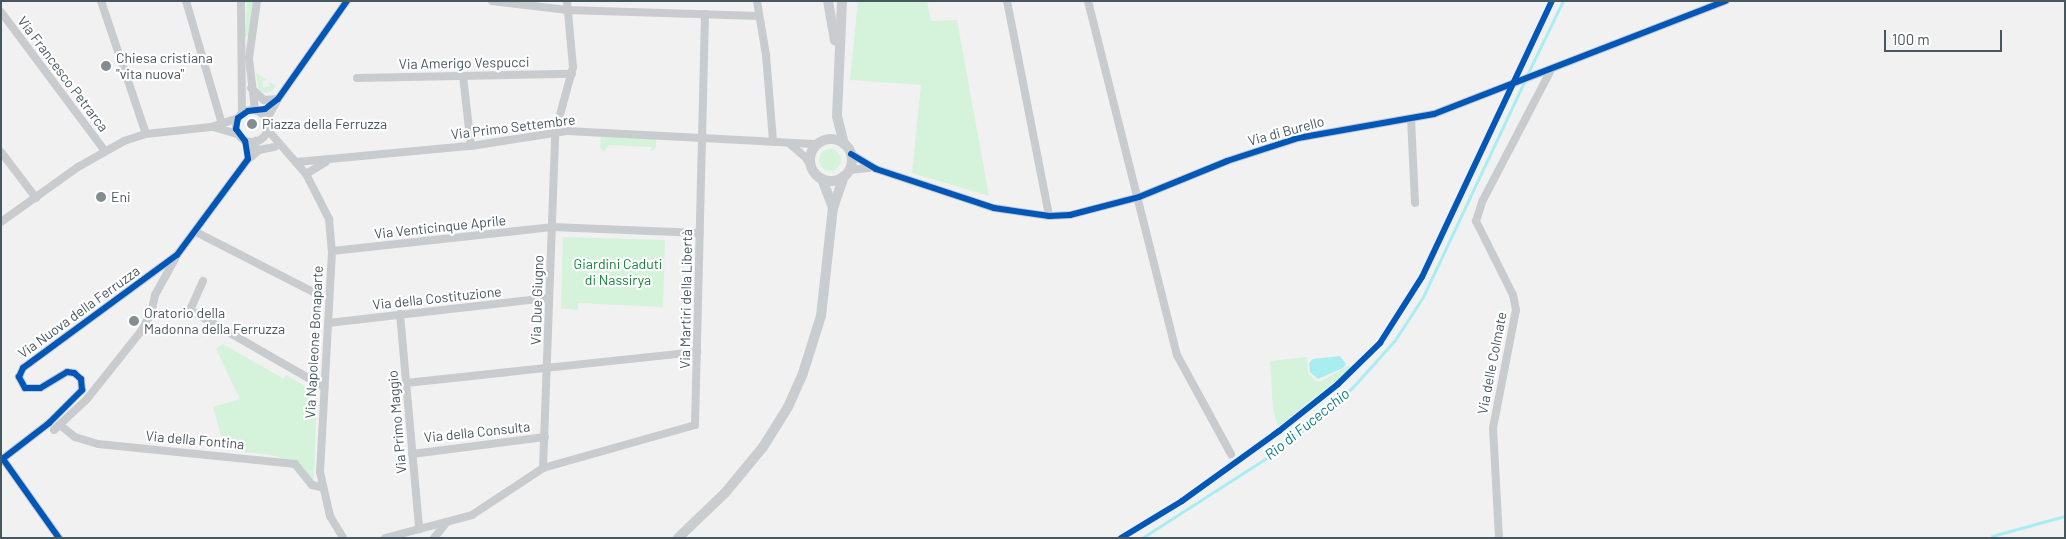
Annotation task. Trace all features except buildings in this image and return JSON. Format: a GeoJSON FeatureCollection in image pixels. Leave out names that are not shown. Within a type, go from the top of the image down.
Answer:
{"type":"FeatureCollection","features":[{"type":"Feature","properties":{"kind":"main road"},"geometry":{"type":"LineString","coordinates":[[828,1],[838,67]]}},
{"type":"Feature","properties":{"kind":"main road"},"geometry":{"type":"LineString","coordinates":[[678,538],[744,471],[788,407],[803,373],[821,316],[833,208],[847,173],[850,154],[844,144],[837,116],[842,1]]}},
{"type":"Feature","properties":{"kind":"main road"},"geometry":{"type":"LineString","coordinates":[[833,208],[822,179],[813,170],[810,157],[837,116]]}},
{"type":"Feature","properties":{"kind":"main road"},"geometry":{"type":"LineString","coordinates":[[821,142],[834,140],[844,144]]}},
{"type":"Feature","properties":{"kind":"main road"},"geometry":{"type":"LineString","coordinates":[[822,179],[834,181],[847,173]]}},
{"type":"Feature","properties":{"kind":"street"},"geometry":{"type":"LineString","coordinates":[[101,1],[146,134]]}},
{"type":"Feature","properties":{"kind":"street"},"geometry":{"type":"LineString","coordinates":[[186,1],[222,124]]}},
{"type":"Feature","properties":{"kind":"street"},"geometry":{"type":"LineString","coordinates":[[238,134],[240,116],[241,1]]}},
{"type":"Feature","properties":{"kind":"street"},"geometry":{"type":"LineString","coordinates":[[257,1],[250,40],[251,88],[257,111],[266,120]]}},
{"type":"Feature","properties":{"kind":"street"},"geometry":{"type":"LineString","coordinates":[[211,127],[238,134],[246,141],[258,141],[267,129],[266,120],[278,99],[347,1]]}},
{"type":"Feature","properties":{"kind":"street"},"geometry":{"type":"LineString","coordinates":[[492,1],[567,10],[759,16]]}},
{"type":"Feature","properties":{"kind":"street"},"geometry":{"type":"LineString","coordinates":[[567,1],[572,74]]}},
{"type":"Feature","properties":{"kind":"street"},"geometry":{"type":"LineString","coordinates":[[757,1],[766,55],[773,140]]}},
{"type":"Feature","properties":{"kind":"street"},"geometry":{"type":"LineString","coordinates":[[1007,1],[1049,216]]}},
{"type":"Feature","properties":{"kind":"street"},"geometry":{"type":"LineString","coordinates":[[1088,1],[1139,197],[1177,355],[1231,454]]}},
{"type":"Feature","properties":{"kind":"street","name":"Via di Burello"},"geometry":{"type":"LineString","coordinates":[[850,154],[876,169],[994,208],[1049,216],[1070,215],[1139,197],[1261,149],[1306,136],[1434,114],[1726,1]]}},
{"type":"Feature","properties":{"kind":"street","name":"Via Francesco Petrarca"},"geometry":{"type":"LineString","coordinates":[[1,12],[105,151]]}},
{"type":"Feature","properties":{"kind":"street","name":"Via Martiri della Libertà"},"geometry":{"type":"LineString","coordinates":[[543,468],[694,427],[697,420],[705,14]]}},
{"type":"Feature","properties":{"kind":"street","name":"Via delle Colmate"},"geometry":{"type":"LineString","coordinates":[[1499,538],[1493,428],[1516,310],[1513,295],[1476,220],[1483,200],[1551,70]]}},
{"type":"Feature","properties":{"kind":"street","name":"Via Amerigo Vespucci"},"geometry":{"type":"LineString","coordinates":[[357,78],[572,74]]}},
{"type":"Feature","properties":{"kind":"street","name":"Via Due Giugno"},"geometry":{"type":"LineString","coordinates":[[543,468],[554,133],[572,74]]}},
{"type":"Feature","properties":{"kind":"street"},"geometry":{"type":"LineString","coordinates":[[463,76],[471,146]]}},
{"type":"Feature","properties":{"kind":"street"},"geometry":{"type":"LineString","coordinates":[[251,88],[264,100],[278,99]]}},
{"type":"Feature","properties":{"kind":"street"},"geometry":{"type":"LineString","coordinates":[[1,222],[105,151],[146,134],[211,127],[222,124],[257,111],[278,99]]}},
{"type":"Feature","properties":{"kind":"street"},"geometry":{"type":"LineString","coordinates":[[1411,118],[1415,203]]}},
{"type":"Feature","properties":{"kind":"street","name":"Via Napoleone Bonaparte"},"geometry":{"type":"LineString","coordinates":[[267,129],[289,156]]}},
{"type":"Feature","properties":{"kind":"street","name":"Via Primo Settembre"},"geometry":{"type":"LineString","coordinates":[[297,162],[328,161],[471,146],[554,133],[597,131],[702,137]]}},
{"type":"Feature","properties":{"kind":"street"},"geometry":{"type":"LineString","coordinates":[[702,137],[773,140],[789,143],[821,142]]}},
{"type":"Feature","properties":{"kind":"street"},"geometry":{"type":"LineString","coordinates":[[246,141],[248,159]]}},
{"type":"Feature","properties":{"kind":"street","name":"Via Napoleone Bonaparte"},"geometry":{"type":"LineString","coordinates":[[258,141],[275,147],[297,162],[306,174],[326,211],[332,251],[324,387],[322,487],[330,516],[343,538]]}},
{"type":"Feature","properties":{"kind":"street","name":"Via Nuova della Ferruzza"},"geometry":{"type":"LineString","coordinates":[[2,460],[49,423],[82,390],[81,379],[74,373],[67,372],[40,388],[25,388],[19,377],[23,368],[177,255],[196,232],[248,159],[258,141]]}},
{"type":"Feature","properties":{"kind":"street"},"geometry":{"type":"LineString","coordinates":[[789,143],[799,150],[813,170]]}},
{"type":"Feature","properties":{"kind":"street"},"geometry":{"type":"LineString","coordinates":[[248,159],[259,150],[275,147]]}},
{"type":"Feature","properties":{"kind":"street"},"geometry":{"type":"LineString","coordinates":[[1,152],[36,198]]}},
{"type":"Feature","properties":{"kind":"street","name":"Via Primo Settembre"},"geometry":{"type":"LineString","coordinates":[[306,174],[328,161]]}},
{"type":"Feature","properties":{"kind":"street","name":"Via di Burello"},"geometry":{"type":"LineString","coordinates":[[847,173],[876,169]]}},
{"type":"Feature","properties":{"kind":"street","name":"Via Venticinque Aprile"},"geometry":{"type":"LineString","coordinates":[[332,251],[552,227],[700,233]]}},
{"type":"Feature","properties":{"kind":"street"},"geometry":{"type":"LineString","coordinates":[[196,232],[317,294]]}},
{"type":"Feature","properties":{"kind":"street","name":"Via della Fontina"},"geometry":{"type":"LineString","coordinates":[[177,255],[155,295],[151,314],[141,331],[87,399],[57,428],[75,437],[98,444],[295,464],[312,485],[322,487]]}},
{"type":"Feature","properties":{"kind":"street"},"geometry":{"type":"LineString","coordinates":[[203,281],[190,310],[324,387]]}},
{"type":"Feature","properties":{"kind":"street","name":"Via della Costituzione"},"geometry":{"type":"LineString","coordinates":[[328,323],[549,298]]}},
{"type":"Feature","properties":{"kind":"street","name":"Via Primo Maggio"},"geometry":{"type":"LineString","coordinates":[[400,314],[419,529]]}},
{"type":"Feature","properties":{"kind":"street"},"geometry":{"type":"LineString","coordinates":[[406,383],[697,352]]}},
{"type":"Feature","properties":{"kind":"street","name":"Via della Consulta"},"geometry":{"type":"LineString","coordinates":[[412,454],[545,437]]}},
{"type":"Feature","properties":{"kind":"street"},"geometry":{"type":"LineString","coordinates":[[2,460],[59,538]]}},
{"type":"Feature","properties":{"kind":"street"},"geometry":{"type":"LineString","coordinates":[[385,538],[472,515],[543,468]]}},
{"type":"Feature","properties":{"kind":"street"},"geometry":{"type":"LineString","coordinates":[[434,538],[446,523]]}},
{"type":"Feature","properties":{"kind":"green space"},"geometry":{"type":"Polygon","coordinates":[[[247,1],[254,1],[249,36],[245,37],[247,1]]]}},
{"type":"Feature","properties":{"kind":"green space"},"geometry":{"type":"Polygon","coordinates":[[[858,1],[927,1],[931,21],[957,20],[989,196],[912,173],[921,85],[850,80],[858,1]]]}},
{"type":"Feature","properties":{"kind":"green space"},"geometry":{"type":"Polygon","coordinates":[[[256,73],[267,80],[262,81],[263,87],[270,86],[269,81],[276,86],[272,91],[265,93],[259,90],[256,73]]]}},
{"type":"Feature","properties":{"kind":"green space"},"geometry":{"type":"Polygon","coordinates":[[[601,136],[656,139],[656,148],[650,152],[652,147],[609,145],[604,152],[600,148],[601,136]]]}},
{"type":"Feature","properties":{"kind":"green space"},"geometry":{"type":"Polygon","coordinates":[[[826,149],[834,149],[841,156],[841,164],[834,171],[826,171],[819,164],[819,156],[826,149]]]}},
{"type":"Feature","properties":{"kind":"green space","name":"Giardini Caduti di Nassirya"},"geometry":{"type":"Polygon","coordinates":[[[563,237],[665,240],[663,307],[578,303],[578,310],[561,308],[563,237]]]}},
{"type":"Feature","properties":{"kind":"green space"},"geometry":{"type":"Polygon","coordinates":[[[223,344],[284,379],[286,375],[317,393],[314,480],[291,461],[271,455],[225,450],[213,407],[240,399],[216,349],[223,344]]]}},
{"type":"Feature","properties":{"kind":"green space"},"geometry":{"type":"Polygon","coordinates":[[[1307,357],[1308,373],[1316,381],[1322,381],[1349,365],[1352,368],[1278,427],[1273,409],[1270,361],[1307,357]]]}},
{"type":"Feature","properties":{"kind":"water"},"geometry":{"type":"Polygon","coordinates":[[[1340,356],[1346,364],[1343,368],[1318,379],[1310,372],[1309,363],[1313,359],[1340,356]]]}},
{"type":"Feature","properties":{"kind":"waterway","name":"Rio di Fucecchio"},"geometry":{"type":"LineString","coordinates":[[1527,75],[1563,1]]}},
{"type":"Feature","properties":{"kind":"waterway","name":"Rio di Fucecchio"},"geometry":{"type":"LineString","coordinates":[[1142,538],[1282,448],[1352,388],[1395,340],[1423,297],[1525,80]]}},
{"type":"Feature","properties":{"kind":"waterway"},"geometry":{"type":"LineString","coordinates":[[1992,536],[2065,516]]}},
{"type":"Feature","properties":{"kind":"cycle path"},"geometry":{"type":"LineString","coordinates":[[1,460],[49,423],[82,390],[81,379],[74,373],[67,372],[40,388],[25,388],[19,377],[23,368],[177,255],[248,159],[245,141],[236,129],[238,118],[248,111],[265,109],[278,99],[347,1]]}},
{"type":"Feature","properties":{"kind":"cycle path"},"geometry":{"type":"LineString","coordinates":[[1121,538],[1182,501],[1279,431],[1338,384],[1380,343],[1422,277],[1552,1]]}},
{"type":"Feature","properties":{"kind":"cycle path"},"geometry":{"type":"LineString","coordinates":[[851,154],[876,169],[994,208],[1049,216],[1070,215],[1139,197],[1227,161],[1298,138],[1434,114],[1726,1]]}},
{"type":"Feature","properties":{"kind":"cycle path"},"geometry":{"type":"LineString","coordinates":[[3,459],[59,538]]}},
{"type":"Feature","properties":{"kind":"place","name":"Chiesa cristiana \"vita nuova\""},"geometry":{"type":"Point","coordinates":[106,66]}},
{"type":"Feature","properties":{"kind":"place","name":"Piazza della Ferruzza"},"geometry":{"type":"Point","coordinates":[252,124]}},
{"type":"Feature","properties":{"kind":"place","name":"Eni"},"geometry":{"type":"Point","coordinates":[101,197]}},
{"type":"Feature","properties":{"kind":"place","name":"Oratorio della Madonna della Ferruzza"},"geometry":{"type":"Point","coordinates":[134,321]}}]}
